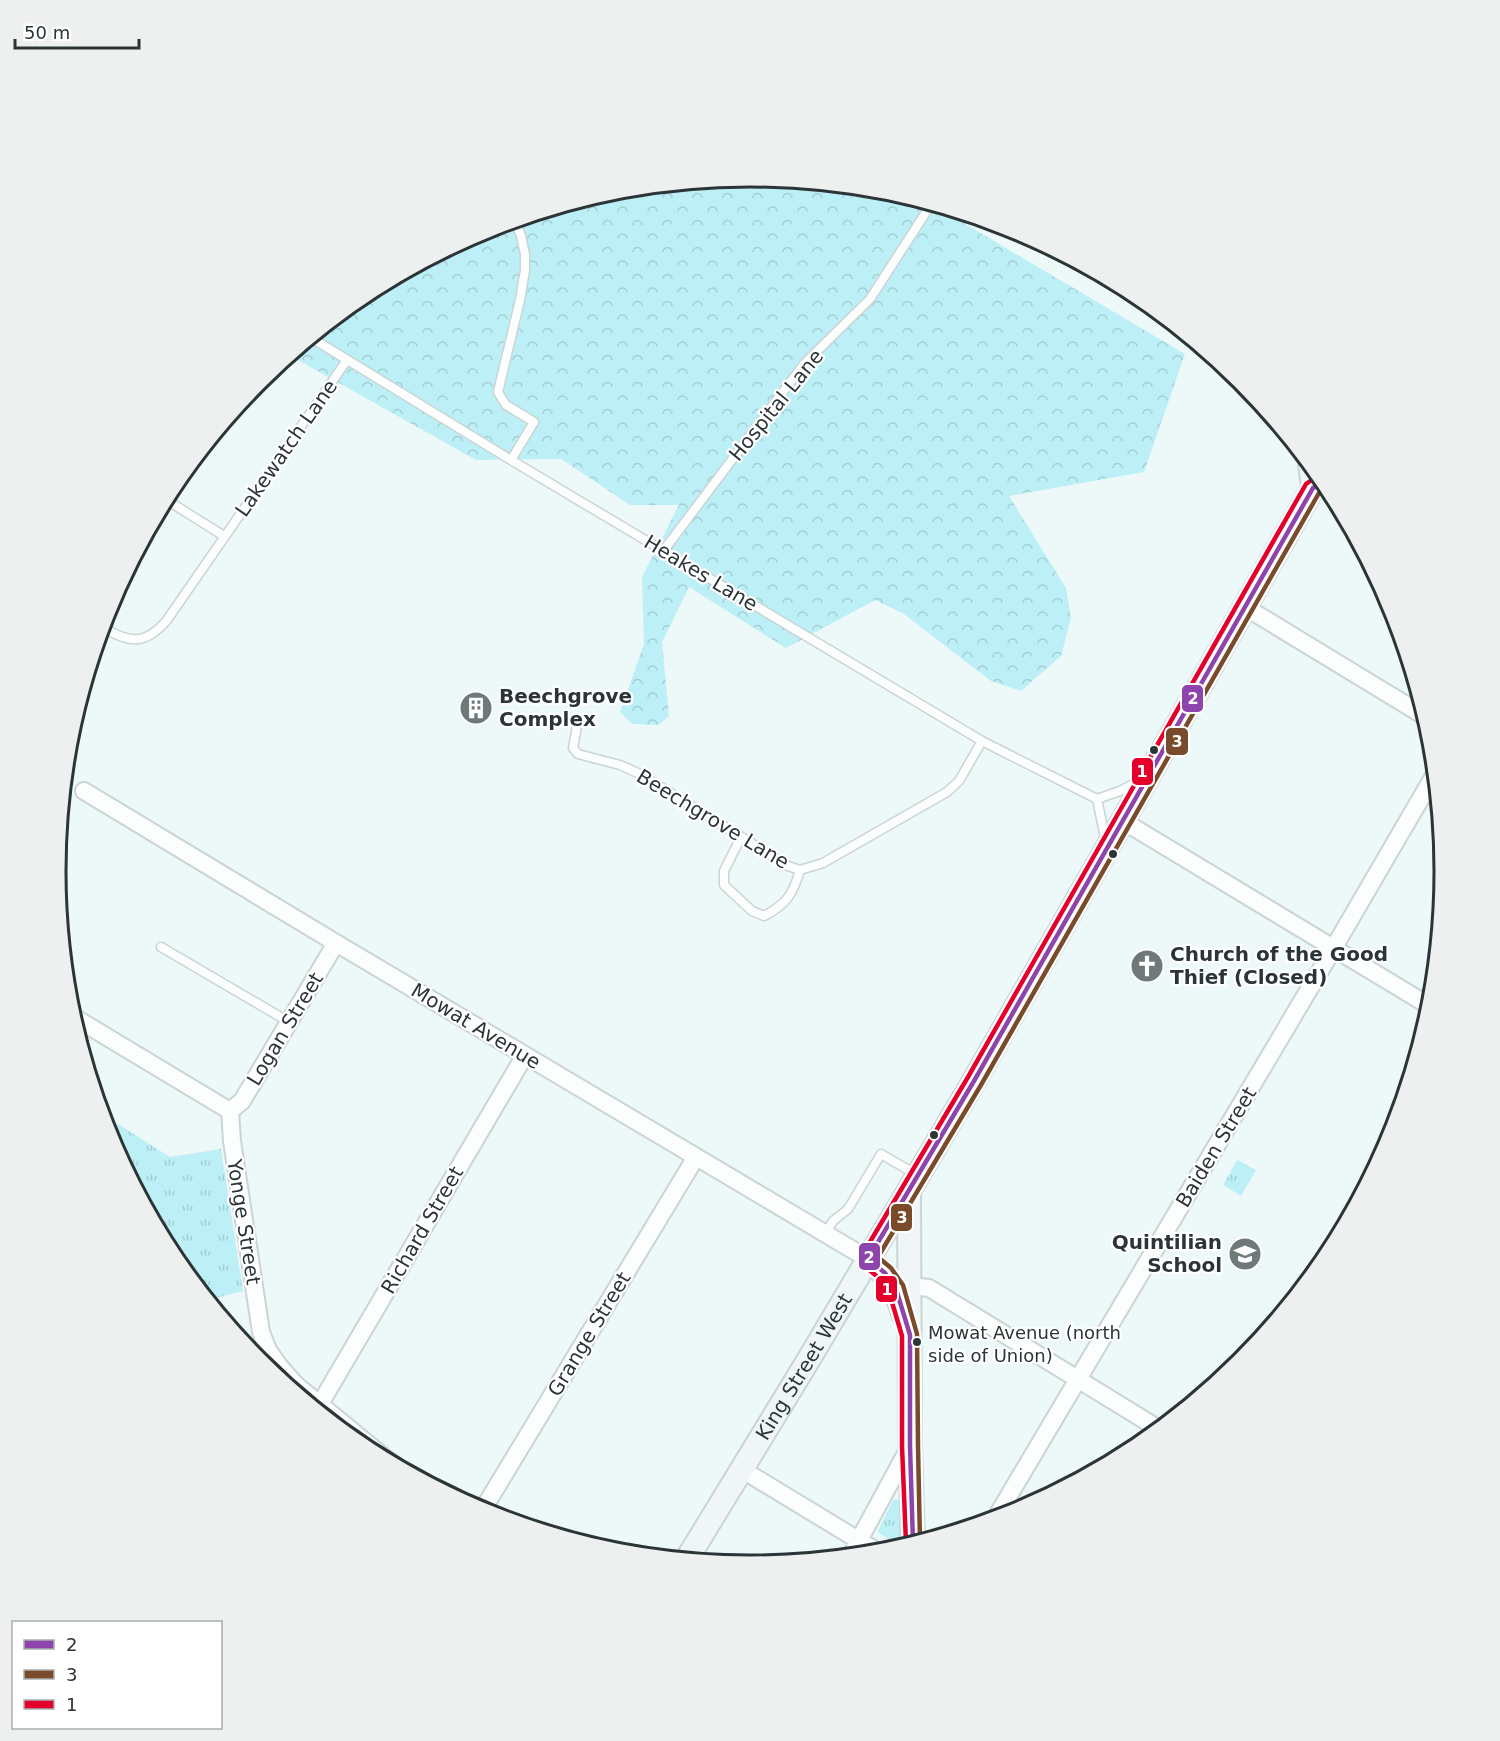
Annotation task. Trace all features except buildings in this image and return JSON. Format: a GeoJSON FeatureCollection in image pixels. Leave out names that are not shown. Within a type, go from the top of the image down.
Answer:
{"type":"FeatureCollection","features":[{"type":"Feature","properties":{"kind":"main road","name":"King Street West"},"geometry":{"type":"LineString","coordinates":[[691,1552],[974,1081],[1245,607],[1317,487]]}},
{"type":"Feature","properties":{"kind":"main road"},"geometry":{"type":"LineString","coordinates":[[913,1534],[910,1286],[914,1183]]}},
{"type":"Feature","properties":{"kind":"main road"},"geometry":{"type":"LineString","coordinates":[[868,1259],[885,1273],[896,1289],[910,1335]]}},
{"type":"Feature","properties":{"kind":"street"},"geometry":{"type":"LineString","coordinates":[[1245,607],[1415,710]]}},
{"type":"Feature","properties":{"kind":"street","name":"Baiden Street"},"geometry":{"type":"LineString","coordinates":[[1003,1505],[1428,785]]}},
{"type":"Feature","properties":{"kind":"street","name":"Mowat Avenue"},"geometry":{"type":"LineString","coordinates":[[84,791],[336,944],[868,1259]]}},
{"type":"Feature","properties":{"kind":"street"},"geometry":{"type":"LineString","coordinates":[[1123,821],[1421,1001]]}},
{"type":"Feature","properties":{"kind":"street","name":"Logan Street"},"geometry":{"type":"LineString","coordinates":[[230,1111],[242,1101],[336,944]]}},
{"type":"Feature","properties":{"kind":"street"},"geometry":{"type":"LineString","coordinates":[[83,1023],[230,1111]]}},
{"type":"Feature","properties":{"kind":"street","name":"Richard Street"},"geometry":{"type":"LineString","coordinates":[[321,1403],[525,1055]]}},
{"type":"Feature","properties":{"kind":"street","name":"Yonge Street"},"geometry":{"type":"LineString","coordinates":[[230,1111],[232,1141],[261,1332],[268,1350],[281,1368]]}},
{"type":"Feature","properties":{"kind":"street","name":"Grange Street"},"geometry":{"type":"LineString","coordinates":[[488,1502],[696,1157]]}},
{"type":"Feature","properties":{"kind":"street"},"geometry":{"type":"LineString","coordinates":[[910,1286],[929,1288],[1151,1424]]}},
{"type":"Feature","properties":{"kind":"street"},"geometry":{"type":"LineString","coordinates":[[856,1546],[910,1446]]}},
{"type":"Feature","properties":{"kind":"street"},"geometry":{"type":"LineString","coordinates":[[741,1469],[853,1546]]}},
{"type":"Feature","properties":{"kind":"lane","name":"Hospital Lane"},"geometry":{"type":"LineString","coordinates":[[664,550],[804,364],[870,299],[927,210]]}},
{"type":"Feature","properties":{"kind":"lane"},"geometry":{"type":"LineString","coordinates":[[511,460],[534,422],[506,405],[498,392],[525,270],[525,254],[518,228]]}},
{"type":"Feature","properties":{"kind":"lane","name":"Heakes Lane"},"geometry":{"type":"LineString","coordinates":[[317,341],[511,460],[982,741],[1097,799]]}},
{"type":"Feature","properties":{"kind":"lane","name":"Lakewatch Lane"},"geometry":{"type":"LineString","coordinates":[[110,631],[125,639],[138,640],[159,630],[348,360]]}},
{"type":"Feature","properties":{"kind":"lane","name":"Lakewatch Lane"},"geometry":{"type":"LineString","coordinates":[[173,504],[224,536]]}},
{"type":"Feature","properties":{"kind":"lane","name":"Beechgrove Lane"},"geometry":{"type":"LineString","coordinates":[[578,721],[573,748],[578,754],[620,765],[640,774],[788,866],[800,870],[823,863],[947,792],[959,781],[982,741]]}},
{"type":"Feature","properties":{"kind":"lane"},"geometry":{"type":"LineString","coordinates":[[1107,848],[1097,799],[1148,777]]}},
{"type":"Feature","properties":{"kind":"lane"},"geometry":{"type":"LineString","coordinates":[[741,837],[724,871],[724,885],[752,911],[764,916],[782,905],[796,883],[800,870]]}},
{"type":"Feature","properties":{"kind":"lane"},"geometry":{"type":"LineString","coordinates":[[161,947],[289,1022]]}},
{"type":"Feature","properties":{"kind":"lane"},"geometry":{"type":"LineString","coordinates":[[825,1234],[833,1221],[848,1209],[881,1154],[914,1183]]}},
{"type":"Feature","properties":{"kind":"green space"},"geometry":{"type":"Polygon","coordinates":[[[750,187],[839,192],[927,210],[957,219],[1185,354],[1144,472],[1009,496],[1066,588],[1071,618],[1061,656],[1021,691],[991,681],[904,614],[875,600],[786,648],[689,587],[662,642],[669,716],[658,725],[632,724],[620,712],[644,644],[642,577],[679,505],[630,505],[561,459],[476,460],[296,359],[370,302],[447,257],[530,223],[573,210],[661,192],[750,187]]]}},
{"type":"Feature","properties":{"kind":"green space"},"geometry":{"type":"Polygon","coordinates":[[[114,1122],[170,1157],[221,1149],[243,1291],[216,1298],[207,1287],[181,1251],[158,1213],[114,1122]]]}},
{"type":"Feature","properties":{"kind":"green space"},"geometry":{"type":"Polygon","coordinates":[[[1237,1160],[1256,1170],[1241,1196],[1223,1185],[1237,1160]]]}},
{"type":"Feature","properties":{"kind":"green space"},"geometry":{"type":"Polygon","coordinates":[[[893,1500],[899,1501],[901,1537],[890,1539],[878,1531],[893,1500]]]}},
{"type":"Feature","properties":{"kind":"transit line","name":"1"},"geometry":{"type":"LineString","coordinates":[[906,1536],[902,1446],[902,1336],[889,1292],[879,1278],[862,1264],[861,1257],[968,1077],[1306,484],[1312,480]]}},
{"type":"Feature","properties":{"kind":"transit line","name":"2"},"geometry":{"type":"LineString","coordinates":[[913,1534],[910,1335],[896,1289],[885,1273],[868,1259],[974,1081],[1316,486]]}},
{"type":"Feature","properties":{"kind":"transit line","name":"3"},"geometry":{"type":"LineString","coordinates":[[920,1533],[917,1334],[903,1285],[891,1268],[878,1257],[981,1085],[1320,492]]}},
{"type":"Feature","properties":{"kind":"place","name":"Beechgrove Complex"},"geometry":{"type":"Point","coordinates":[476,708]}},
{"type":"Feature","properties":{"kind":"place","name":"Church of the Good Thief (Closed)"},"geometry":{"type":"Point","coordinates":[1147,966]}},
{"type":"Feature","properties":{"kind":"place","name":"Quintilian School"},"geometry":{"type":"Point","coordinates":[1245,1254]}},
{"type":"Feature","properties":{"kind":"place","name":"Mowat Avenue (north side of Union)"},"geometry":{"type":"Point","coordinates":[917,1342]}}]}
